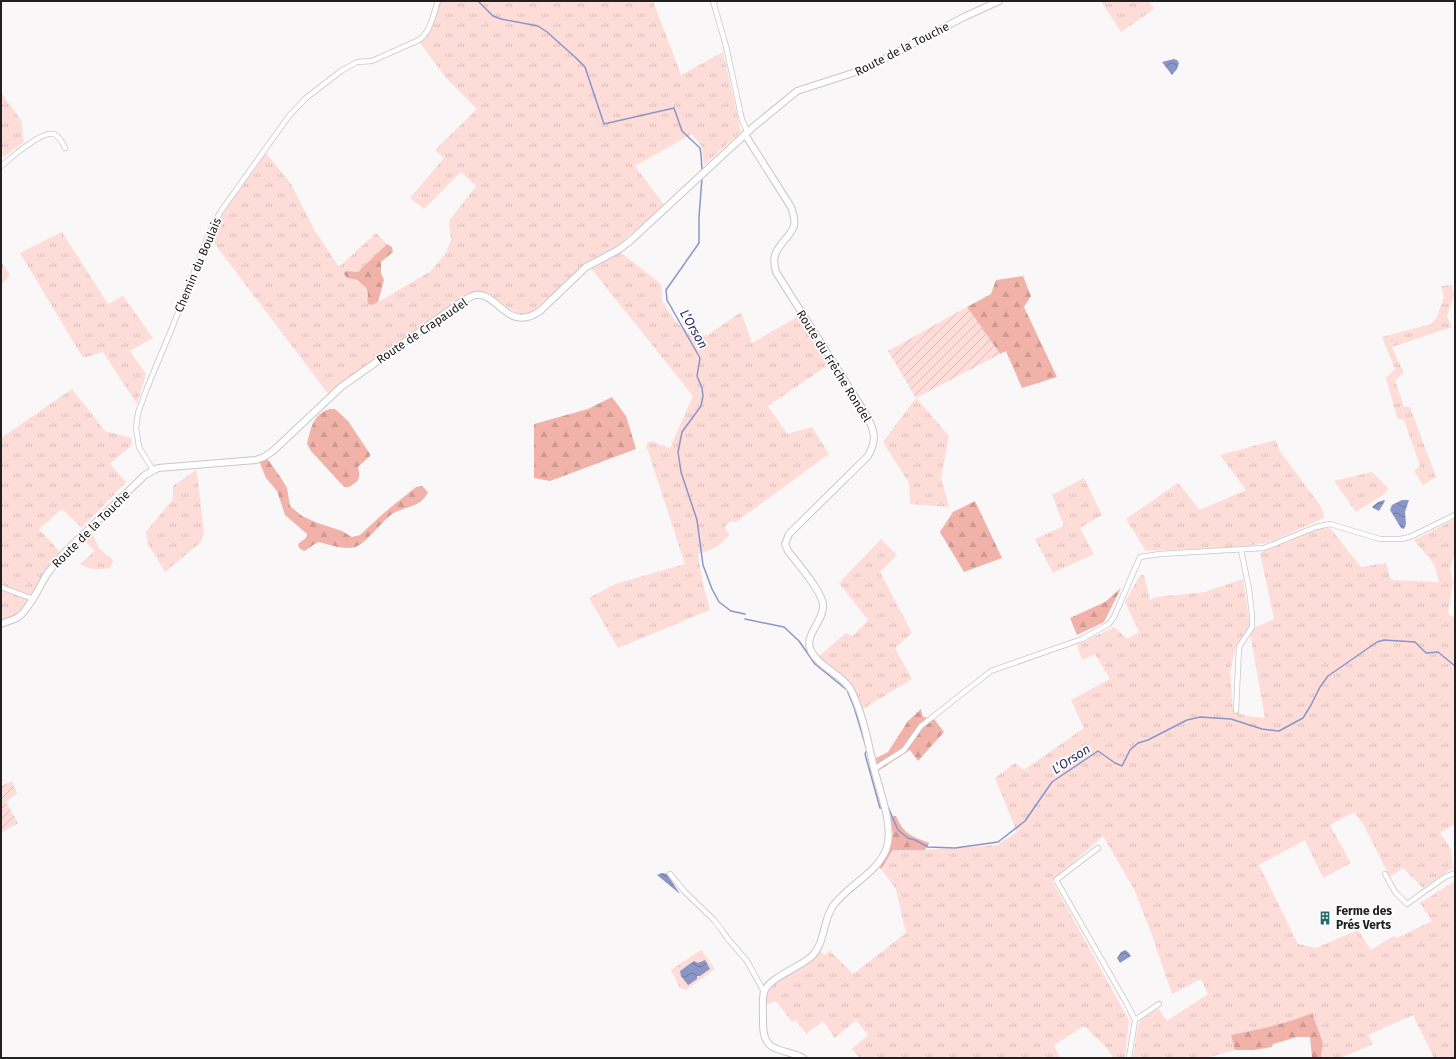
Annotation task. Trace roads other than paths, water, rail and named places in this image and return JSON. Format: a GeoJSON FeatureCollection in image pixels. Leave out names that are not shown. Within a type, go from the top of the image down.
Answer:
{"type":"FeatureCollection","features":[{"type":"Feature","properties":{"kind":"street","name":"Chemin du Boulais"},"geometry":{"type":"LineString","coordinates":[[153,470],[139,447],[136,428],[138,413],[210,231],[221,211],[289,116],[306,98],[341,71],[357,62],[372,61],[419,40],[429,28],[438,1]]}},
{"type":"Feature","properties":{"kind":"street"},"geometry":{"type":"LineString","coordinates":[[713,1],[726,46],[742,120],[747,131],[746,133]]}},
{"type":"Feature","properties":{"kind":"street","name":"Route de la Touche"},"geometry":{"type":"LineString","coordinates":[[746,133],[797,91],[865,69],[993,2]]}},
{"type":"Feature","properties":{"kind":"street"},"geometry":{"type":"LineString","coordinates":[[1,166],[27,145],[46,134],[51,133],[58,137],[65,148]]}},
{"type":"Feature","properties":{"kind":"street","name":"Route de Crapaudel"},"geometry":{"type":"LineString","coordinates":[[153,470],[256,460],[264,457],[273,451],[346,384],[464,300],[476,295],[487,297],[510,315],[519,318],[533,316],[586,267],[618,250],[630,241],[746,133]]}},
{"type":"Feature","properties":{"kind":"street","name":"Route du Frêche Rondel"},"geometry":{"type":"LineString","coordinates":[[746,133],[746,136],[791,207],[793,215],[794,226],[776,250],[774,256],[776,272],[867,416],[874,432],[875,440],[873,448],[868,456],[789,534],[785,544],[788,551],[819,592],[823,600],[824,606],[822,615],[809,640],[811,651],[816,658],[841,679],[850,690],[857,704],[874,770]]}},
{"type":"Feature","properties":{"kind":"street","name":"Route de la Touche"},"geometry":{"type":"LineString","coordinates":[[1,624],[17,618],[23,613],[47,574],[65,552],[140,480],[153,470]]}},
{"type":"Feature","properties":{"kind":"street"},"geometry":{"type":"LineString","coordinates":[[764,992],[770,984],[809,958],[814,953],[832,907],[876,865],[886,849],[888,830],[885,808],[874,770],[904,750],[921,726],[991,671],[1082,638],[1110,624],[1140,557],[1160,554],[1264,548],[1316,527],[1330,524],[1380,539],[1400,539],[1410,537],[1455,515]]}},
{"type":"Feature","properties":{"kind":"street"},"geometry":{"type":"LineString","coordinates":[[1236,711],[1239,647],[1252,627],[1252,615],[1241,550]]}},
{"type":"Feature","properties":{"kind":"street"},"geometry":{"type":"LineString","coordinates":[[1,587],[33,599]]}},
{"type":"Feature","properties":{"kind":"street"},"geometry":{"type":"LineString","coordinates":[[1098,848],[1056,880],[1135,1020],[1129,1058]]}},
{"type":"Feature","properties":{"kind":"street"},"geometry":{"type":"LineString","coordinates":[[1385,874],[1391,886],[1407,904],[1445,877],[1455,873]]}},
{"type":"Feature","properties":{"kind":"street"},"geometry":{"type":"LineString","coordinates":[[670,874],[685,892],[714,920],[747,961],[764,992],[764,1038],[774,1048],[803,1058]]}},
{"type":"Feature","properties":{"kind":"street"},"geometry":{"type":"LineString","coordinates":[[1135,1020],[1159,1004]]}},
{"type":"Feature","properties":{"kind":"water"},"geometry":{"type":"Polygon","coordinates":[[[1174,59],[1179,63],[1177,69],[1172,75],[1162,62],[1174,59]]]}},
{"type":"Feature","properties":{"kind":"water"},"geometry":{"type":"Polygon","coordinates":[[[1402,500],[1409,500],[1405,512],[1406,524],[1404,529],[1401,528],[1390,510],[1392,505],[1402,500]]]}},
{"type":"Feature","properties":{"kind":"water"},"geometry":{"type":"Polygon","coordinates":[[[1385,501],[1379,511],[1372,507],[1378,502],[1385,501]]]}},
{"type":"Feature","properties":{"kind":"water"},"geometry":{"type":"Polygon","coordinates":[[[662,873],[667,874],[680,894],[657,875],[662,873]]]}},
{"type":"Feature","properties":{"kind":"water"},"geometry":{"type":"Polygon","coordinates":[[[1125,950],[1131,956],[1120,963],[1117,958],[1121,952],[1125,950]]]}},
{"type":"Feature","properties":{"kind":"water"},"geometry":{"type":"Polygon","coordinates":[[[705,960],[710,969],[700,976],[697,976],[697,979],[688,985],[681,976],[680,971],[694,961],[698,963],[705,960]]]}},
{"type":"Feature","properties":{"kind":"waterway","name":"L’Orson"},"geometry":{"type":"LineString","coordinates":[[478,1],[493,16],[538,26],[575,57],[585,67],[604,124],[674,108],[682,131],[700,148],[702,170]]}},
{"type":"Feature","properties":{"kind":"waterway","name":"L’Orson"},"geometry":{"type":"LineString","coordinates":[[702,177],[699,243],[666,290],[667,300],[700,358],[697,376],[702,388],[703,396],[701,406],[682,432],[678,452],[681,472],[697,520],[703,565],[712,589],[719,602],[731,611],[745,614]]}},
{"type":"Feature","properties":{"kind":"waterway","name":"L’Orson"},"geometry":{"type":"LineString","coordinates":[[745,619],[784,627],[799,641],[815,664],[847,690],[854,707],[867,750],[865,754],[880,808],[882,808]]}},
{"type":"Feature","properties":{"kind":"waterway","name":"L’Orson"},"geometry":{"type":"LineString","coordinates":[[886,807],[888,807],[898,830],[908,838],[928,847],[955,848],[998,842],[1025,821],[1052,782],[1098,751],[1122,766],[1130,750],[1138,743],[1148,740],[1187,720],[1200,717],[1231,719],[1262,729],[1279,731],[1303,718],[1320,687],[1328,676],[1377,642],[1384,640],[1415,642],[1426,653],[1438,652],[1455,666]]}},
{"type":"Feature","properties":{"kind":"place","name":"Ferme des Prés Verts"},"geometry":{"type":"Point","coordinates":[1325,918]}}]}
